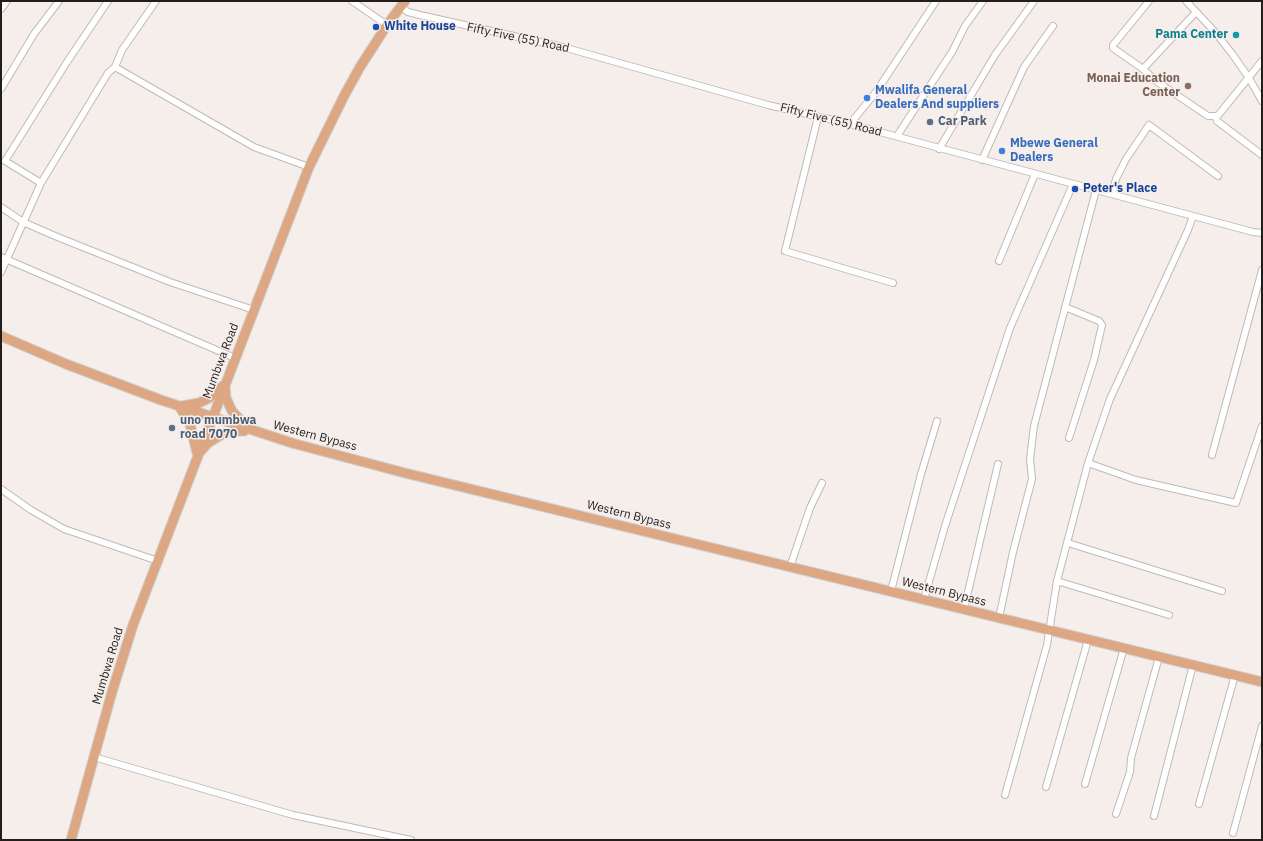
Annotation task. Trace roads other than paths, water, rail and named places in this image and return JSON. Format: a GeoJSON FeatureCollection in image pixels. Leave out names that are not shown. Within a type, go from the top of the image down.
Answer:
{"type":"FeatureCollection","features":[{"type":"Feature","properties":{"kind":"main road","name":"Mumbwa Road"},"geometry":{"type":"LineString","coordinates":[[71,840],[133,625],[309,167],[344,96],[387,25],[403,4]]}},
{"type":"Feature","properties":{"kind":"main road","name":"Western Bypass"},"geometry":{"type":"LineString","coordinates":[[1,336],[66,364],[251,431],[405,473],[1262,682]]}},
{"type":"Feature","properties":{"kind":"main road"},"geometry":{"type":"LineString","coordinates":[[198,455],[194,434],[179,406],[199,403],[209,398],[225,384]]}},
{"type":"Feature","properties":{"kind":"main road"},"geometry":{"type":"LineString","coordinates":[[225,384],[226,398],[232,411],[240,422],[251,431]]}},
{"type":"Feature","properties":{"kind":"main road"},"geometry":{"type":"LineString","coordinates":[[198,455],[208,443],[221,435],[235,431],[251,431]]}},
{"type":"Feature","properties":{"kind":"street"},"geometry":{"type":"LineString","coordinates":[[1,10],[7,1]]}},
{"type":"Feature","properties":{"kind":"street"},"geometry":{"type":"LineString","coordinates":[[1,89],[34,34],[59,1]]}},
{"type":"Feature","properties":{"kind":"street"},"geometry":{"type":"LineString","coordinates":[[41,182],[3,159],[108,1]]}},
{"type":"Feature","properties":{"kind":"street"},"geometry":{"type":"LineString","coordinates":[[1,272],[4,258],[23,222],[41,182],[108,73],[114,67],[122,50],[156,1]]}},
{"type":"Feature","properties":{"kind":"street"},"geometry":{"type":"LineString","coordinates":[[352,1],[387,25]]}},
{"type":"Feature","properties":{"kind":"street"},"geometry":{"type":"LineString","coordinates":[[850,124],[876,92],[916,34],[936,1]]}},
{"type":"Feature","properties":{"kind":"street"},"geometry":{"type":"LineString","coordinates":[[897,136],[952,52],[965,26],[983,1]]}},
{"type":"Feature","properties":{"kind":"street"},"geometry":{"type":"LineString","coordinates":[[939,149],[995,55],[1034,1]]}},
{"type":"Feature","properties":{"kind":"street"},"geometry":{"type":"LineString","coordinates":[[1149,1],[1113,45],[1113,48],[1143,69],[1156,81],[1208,116],[1217,116]]}},
{"type":"Feature","properties":{"kind":"street"},"geometry":{"type":"LineString","coordinates":[[1186,1],[1215,32],[1249,78],[1262,101]]}},
{"type":"Feature","properties":{"kind":"street","name":"Fifty Five (55) Road"},"geometry":{"type":"LineString","coordinates":[[403,4],[408,12],[563,47],[768,105],[897,136],[939,149],[1112,193],[1193,216],[1261,231]]}},
{"type":"Feature","properties":{"kind":"street"},"geometry":{"type":"LineString","coordinates":[[1143,69],[1196,12]]}},
{"type":"Feature","properties":{"kind":"street"},"geometry":{"type":"LineString","coordinates":[[982,160],[1024,67],[1053,26]]}},
{"type":"Feature","properties":{"kind":"street"},"geometry":{"type":"LineString","coordinates":[[1262,61],[1217,116],[1217,121],[1262,155]]}},
{"type":"Feature","properties":{"kind":"street"},"geometry":{"type":"LineString","coordinates":[[114,67],[151,86],[254,147],[309,167]]}},
{"type":"Feature","properties":{"kind":"street"},"geometry":{"type":"LineString","coordinates":[[818,117],[785,251],[893,283]]}},
{"type":"Feature","properties":{"kind":"street"},"geometry":{"type":"LineString","coordinates":[[1112,193],[1116,180],[1126,159],[1149,125],[1218,176]]}},
{"type":"Feature","properties":{"kind":"street"},"geometry":{"type":"LineString","coordinates":[[999,261],[1035,174]]}},
{"type":"Feature","properties":{"kind":"street"},"geometry":{"type":"LineString","coordinates":[[924,599],[945,526],[1010,328],[1032,274],[1073,184]]}},
{"type":"Feature","properties":{"kind":"street"},"geometry":{"type":"LineString","coordinates":[[1000,618],[1014,547],[1032,480],[1030,459],[1034,426],[1096,190]]}},
{"type":"Feature","properties":{"kind":"street"},"geometry":{"type":"LineString","coordinates":[[1,207],[23,222],[170,282],[254,310]]}},
{"type":"Feature","properties":{"kind":"street"},"geometry":{"type":"LineString","coordinates":[[1005,795],[1050,630],[1057,581],[1088,463],[1110,399],[1188,230],[1193,216]]}},
{"type":"Feature","properties":{"kind":"street"},"geometry":{"type":"LineString","coordinates":[[4,258],[235,358]]}},
{"type":"Feature","properties":{"kind":"street"},"geometry":{"type":"LineString","coordinates":[[1212,454],[1262,270]]}},
{"type":"Feature","properties":{"kind":"street"},"geometry":{"type":"LineString","coordinates":[[1065,307],[1099,321],[1102,326],[1094,360],[1069,438]]}},
{"type":"Feature","properties":{"kind":"street"},"geometry":{"type":"LineString","coordinates":[[891,591],[921,474],[937,421]]}},
{"type":"Feature","properties":{"kind":"street"},"geometry":{"type":"LineString","coordinates":[[1088,463],[1136,480],[1236,503],[1262,426]]}},
{"type":"Feature","properties":{"kind":"street"},"geometry":{"type":"LineString","coordinates":[[964,609],[998,464]]}},
{"type":"Feature","properties":{"kind":"street"},"geometry":{"type":"LineString","coordinates":[[790,566],[810,508],[822,483]]}},
{"type":"Feature","properties":{"kind":"street"},"geometry":{"type":"LineString","coordinates":[[1,489],[31,510],[64,529],[158,561]]}},
{"type":"Feature","properties":{"kind":"street"},"geometry":{"type":"LineString","coordinates":[[1068,543],[1222,591]]}},
{"type":"Feature","properties":{"kind":"street"},"geometry":{"type":"LineString","coordinates":[[1057,581],[1169,615]]}},
{"type":"Feature","properties":{"kind":"street"},"geometry":{"type":"LineString","coordinates":[[1046,787],[1088,640]]}},
{"type":"Feature","properties":{"kind":"street"},"geometry":{"type":"LineString","coordinates":[[1085,784],[1124,648]]}},
{"type":"Feature","properties":{"kind":"street"},"geometry":{"type":"LineString","coordinates":[[1116,814],[1130,772],[1131,758],[1159,657]]}},
{"type":"Feature","properties":{"kind":"street"},"geometry":{"type":"LineString","coordinates":[[1154,816],[1193,665]]}},
{"type":"Feature","properties":{"kind":"street"},"geometry":{"type":"LineString","coordinates":[[1199,804],[1235,676]]}},
{"type":"Feature","properties":{"kind":"street"},"geometry":{"type":"LineString","coordinates":[[1233,833],[1262,726]]}},
{"type":"Feature","properties":{"kind":"street"},"geometry":{"type":"LineString","coordinates":[[94,757],[293,815],[411,840]]}},
{"type":"Feature","properties":{"kind":"place","name":"White House"},"geometry":{"type":"Point","coordinates":[376,27]}},
{"type":"Feature","properties":{"kind":"place","name":"Pama Center"},"geometry":{"type":"Point","coordinates":[1236,35]}},
{"type":"Feature","properties":{"kind":"place","name":"Monai Education Center"},"geometry":{"type":"Point","coordinates":[1188,86]}},
{"type":"Feature","properties":{"kind":"place","name":"Mwalifa General Dealers And suppliers"},"geometry":{"type":"Point","coordinates":[867,98]}},
{"type":"Feature","properties":{"kind":"place","name":"Car Park"},"geometry":{"type":"Point","coordinates":[930,122]}},
{"type":"Feature","properties":{"kind":"place","name":"Mbewe General Dealers"},"geometry":{"type":"Point","coordinates":[1002,151]}},
{"type":"Feature","properties":{"kind":"place","name":"Peter's Place"},"geometry":{"type":"Point","coordinates":[1075,189]}},
{"type":"Feature","properties":{"kind":"place","name":"uno mumbwa road 7070"},"geometry":{"type":"Point","coordinates":[172,428]}}]}
